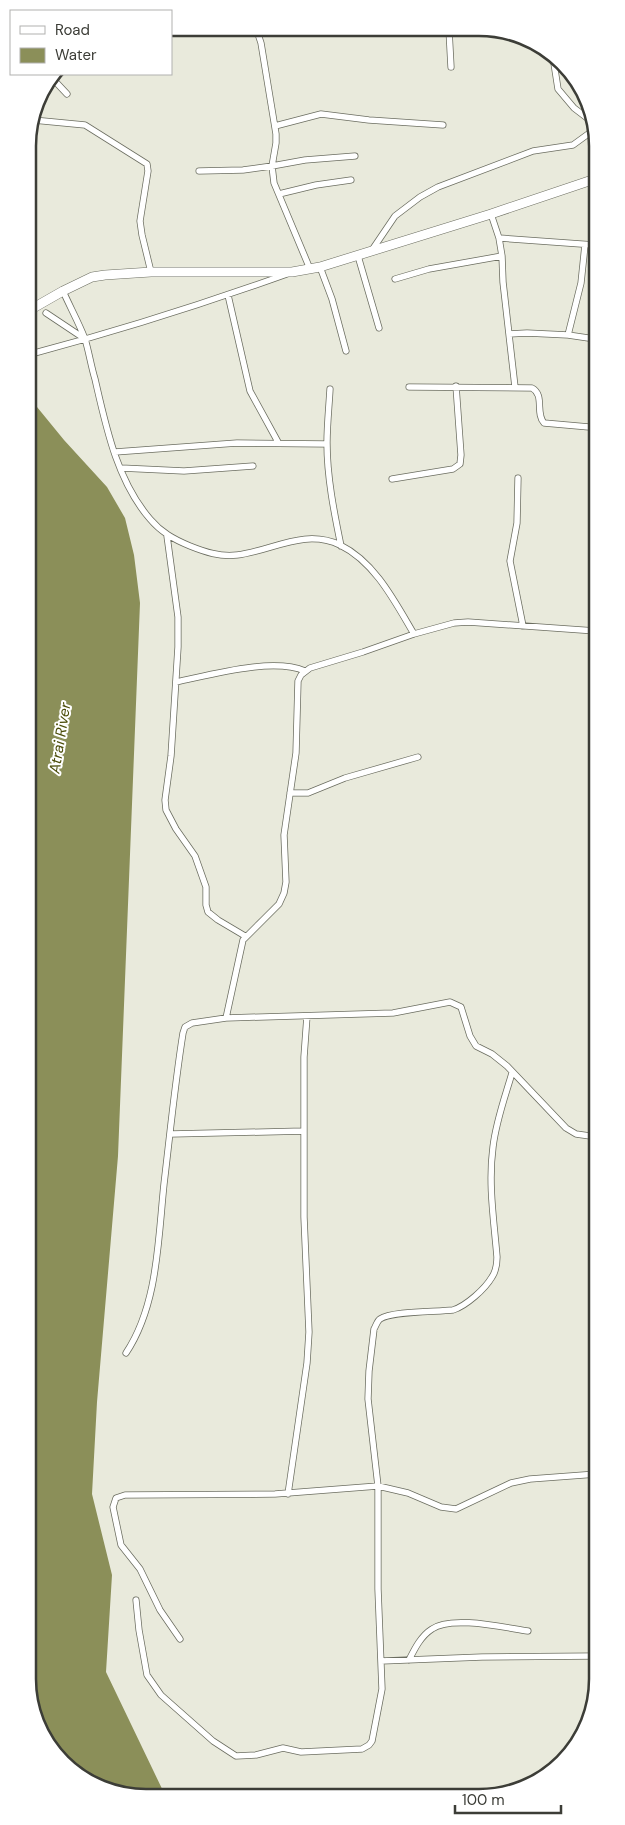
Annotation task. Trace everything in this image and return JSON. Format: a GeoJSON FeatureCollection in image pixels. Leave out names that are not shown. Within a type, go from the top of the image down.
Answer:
{"type":"FeatureCollection","features":[{"type":"Feature","properties":{"kind":"main road"},"geometry":{"type":"LineString","coordinates":[[36,304],[92,278],[105,275],[151,272],[292,272],[315,268],[491,214],[589,181]]}},
{"type":"Feature","properties":{"kind":"street"},"geometry":{"type":"LineString","coordinates":[[259,36],[275,126],[276,143],[272,175],[279,194],[332,299],[346,351]]}},
{"type":"Feature","properties":{"kind":"street"},"geometry":{"type":"LineString","coordinates":[[449,36],[451,67]]}},
{"type":"Feature","properties":{"kind":"street"},"geometry":{"type":"LineString","coordinates":[[555,68],[558,88],[574,108],[584,116]]}},
{"type":"Feature","properties":{"kind":"street"},"geometry":{"type":"LineString","coordinates":[[57,83],[66,94]]}},
{"type":"Feature","properties":{"kind":"street"},"geometry":{"type":"LineString","coordinates":[[275,126],[321,114],[369,120],[443,125]]}},
{"type":"Feature","properties":{"kind":"street"},"geometry":{"type":"LineString","coordinates":[[39,120],[85,124],[147,164],[148,171],[140,221],[151,272]]}},
{"type":"Feature","properties":{"kind":"street"},"geometry":{"type":"LineString","coordinates":[[371,251],[394,216],[420,197],[438,187],[532,151],[574,145],[588,134]]}},
{"type":"Feature","properties":{"kind":"street"},"geometry":{"type":"LineString","coordinates":[[199,171],[243,170],[305,160],[355,156]]}},
{"type":"Feature","properties":{"kind":"street"},"geometry":{"type":"LineString","coordinates":[[279,194],[316,185],[351,180]]}},
{"type":"Feature","properties":{"kind":"street"},"geometry":{"type":"LineString","coordinates":[[491,214],[499,238],[502,256],[502,282],[515,387]]}},
{"type":"Feature","properties":{"kind":"street"},"geometry":{"type":"LineString","coordinates":[[499,238],[589,245]]}},
{"type":"Feature","properties":{"kind":"street"},"geometry":{"type":"LineString","coordinates":[[568,335],[581,283],[585,245]]}},
{"type":"Feature","properties":{"kind":"street"},"geometry":{"type":"LineString","coordinates":[[358,256],[379,328]]}},
{"type":"Feature","properties":{"kind":"street"},"geometry":{"type":"LineString","coordinates":[[395,279],[429,269],[502,256]]}},
{"type":"Feature","properties":{"kind":"street"},"geometry":{"type":"LineString","coordinates":[[36,353],[85,340],[228,295],[292,272]]}},
{"type":"Feature","properties":{"kind":"street"},"geometry":{"type":"LineString","coordinates":[[63,291],[85,340],[105,424],[121,468],[138,503],[148,517],[167,536],[208,553],[229,556],[244,554],[295,540],[318,540],[341,546],[360,558],[371,570],[390,594],[414,634]]}},
{"type":"Feature","properties":{"kind":"street"},"geometry":{"type":"LineString","coordinates":[[228,295],[250,391],[278,442]]}},
{"type":"Feature","properties":{"kind":"street"},"geometry":{"type":"LineString","coordinates":[[46,313],[85,340]]}},
{"type":"Feature","properties":{"kind":"street"},"geometry":{"type":"LineString","coordinates":[[509,334],[568,335],[589,338]]}},
{"type":"Feature","properties":{"kind":"street"},"geometry":{"type":"LineString","coordinates":[[392,479],[453,468],[460,464],[456,386]]}},
{"type":"Feature","properties":{"kind":"street"},"geometry":{"type":"LineString","coordinates":[[409,387],[456,386],[536,389],[539,396],[540,416],[544,423],[589,428]]}},
{"type":"Feature","properties":{"kind":"street"},"geometry":{"type":"LineString","coordinates":[[330,389],[327,444],[334,509],[341,546]]}},
{"type":"Feature","properties":{"kind":"street"},"geometry":{"type":"LineString","coordinates":[[115,452],[207,444],[278,442],[327,444]]}},
{"type":"Feature","properties":{"kind":"street"},"geometry":{"type":"LineString","coordinates":[[121,468],[184,471],[253,466]]}},
{"type":"Feature","properties":{"kind":"street"},"geometry":{"type":"LineString","coordinates":[[518,478],[517,523],[510,561],[522,626]]}},
{"type":"Feature","properties":{"kind":"street"},"geometry":{"type":"LineString","coordinates":[[167,536],[178,617],[178,647],[171,756],[165,800],[166,810],[176,829],[193,852],[206,887],[208,912],[245,936]]}},
{"type":"Feature","properties":{"kind":"street"},"geometry":{"type":"LineString","coordinates":[[226,1018],[237,963],[245,936],[279,904],[284,893],[286,882],[284,835],[296,753],[298,680],[305,671],[414,634],[454,623],[468,622],[589,631]]}},
{"type":"Feature","properties":{"kind":"street"},"geometry":{"type":"LineString","coordinates":[[176,682],[230,671],[273,666],[295,666],[305,671]]}},
{"type":"Feature","properties":{"kind":"street"},"geometry":{"type":"LineString","coordinates":[[290,793],[308,793],[345,778],[418,757]]}},
{"type":"Feature","properties":{"kind":"street"},"geometry":{"type":"LineString","coordinates":[[126,1353],[139,1331],[148,1305],[157,1257],[177,1074],[185,1028],[192,1023],[226,1018],[393,1013],[444,1003],[454,1003],[461,1007],[472,1041],[481,1050],[492,1054],[502,1062],[566,1128],[576,1134],[589,1136]]}},
{"type":"Feature","properties":{"kind":"street"},"geometry":{"type":"LineString","coordinates":[[288,1494],[307,1363],[309,1332],[304,1217],[307,1016]]}},
{"type":"Feature","properties":{"kind":"street"},"geometry":{"type":"LineString","coordinates":[[136,1600],[138,1630],[147,1675],[161,1695],[182,1715],[213,1741],[236,1756],[256,1755],[283,1748],[301,1752],[362,1749],[372,1741],[382,1689],[378,1589],[378,1486],[368,1400],[369,1371],[376,1323],[380,1319],[392,1314],[439,1312],[459,1308],[471,1300],[492,1277],[497,1257],[491,1186],[492,1155],[500,1115],[512,1073]]}},
{"type":"Feature","properties":{"kind":"street"},"geometry":{"type":"LineString","coordinates":[[171,1134],[304,1131]]}},
{"type":"Feature","properties":{"kind":"street"},"geometry":{"type":"LineString","coordinates":[[180,1639],[160,1610],[140,1569],[121,1545],[113,1507],[116,1498],[125,1495],[288,1494],[378,1486],[408,1493],[441,1507],[456,1509],[511,1484],[530,1479],[589,1475]]}},
{"type":"Feature","properties":{"kind":"street"},"geometry":{"type":"LineString","coordinates":[[409,1660],[417,1645],[433,1628],[476,1622],[528,1632]]}},
{"type":"Feature","properties":{"kind":"street"},"geometry":{"type":"LineString","coordinates":[[382,1661],[589,1656]]}},
{"type":"Feature","properties":{"kind":"water","name":"Atrai River"},"geometry":{"type":"Polygon","coordinates":[[[36,406],[107,487],[125,518],[134,555],[140,603],[118,1156],[97,1402],[92,1494],[112,1575],[106,1672],[162,1789],[125,1787],[104,1780],[79,1766],[59,1746],[51,1734],[42,1714],[36,1685],[36,406]]]}}]}
